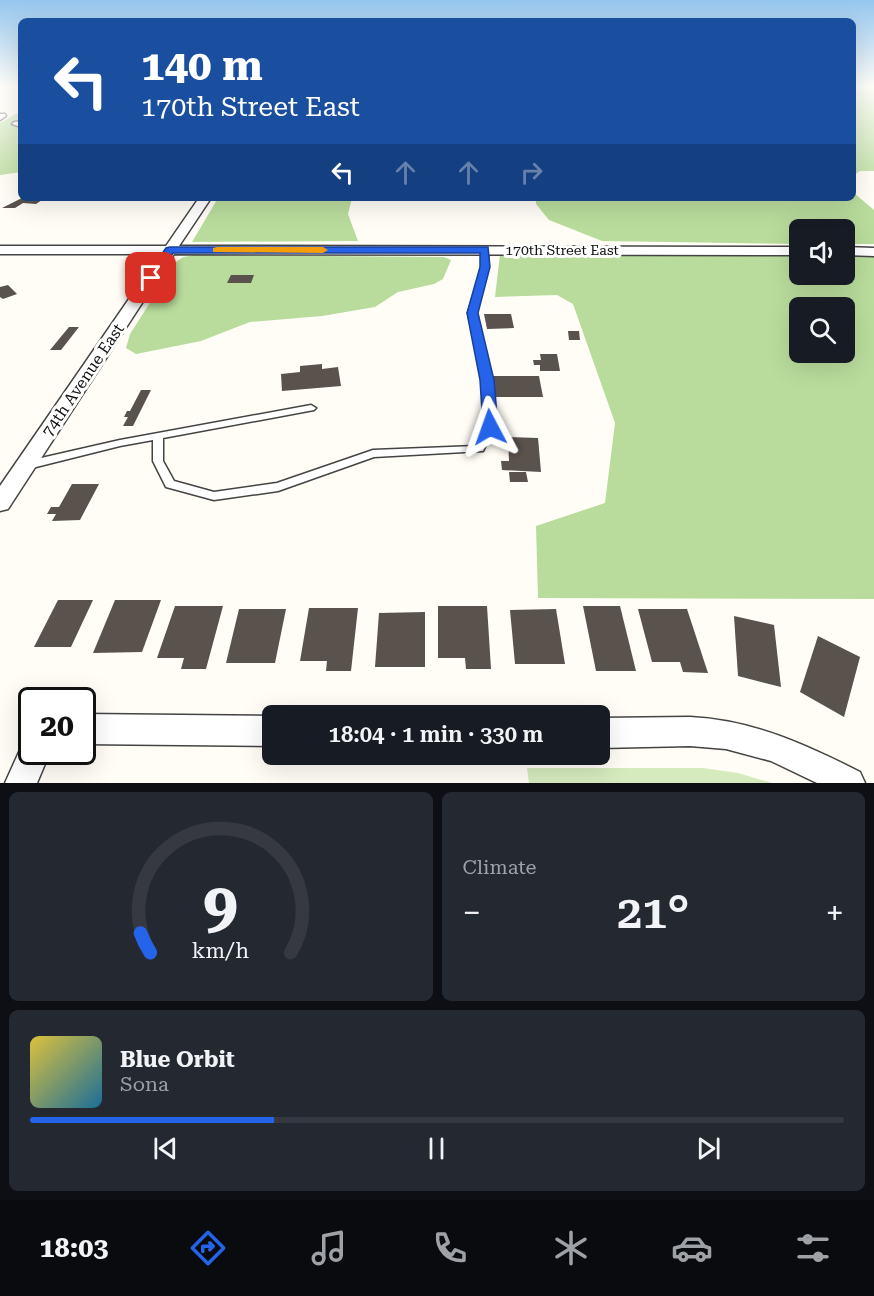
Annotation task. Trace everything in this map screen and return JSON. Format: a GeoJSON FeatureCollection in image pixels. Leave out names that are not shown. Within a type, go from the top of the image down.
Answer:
{"type":"FeatureCollection","features":[{"type":"Feature","properties":{"kind":"street","name":"74th Avenue East"},"geometry":{"type":"LineString","coordinates":[[0,503],[204,201]]}},
{"type":"Feature","properties":{"kind":"street","name":"170th Street East"},"geometry":{"type":"LineString","coordinates":[[0,250],[789,251]]}},
{"type":"Feature","properties":{"kind":"street"},"geometry":{"type":"LineString","coordinates":[[855,251],[874,252]]}},
{"type":"Feature","properties":{"kind":"street"},"geometry":{"type":"LineString","coordinates":[[96,729],[262,731]]}},
{"type":"Feature","properties":{"kind":"street"},"geometry":{"type":"LineString","coordinates":[[610,733],[703,733],[742,738],[808,761],[849,783]]}},
{"type":"Feature","properties":{"kind":"street"},"geometry":{"type":"LineString","coordinates":[[21,783],[29,765]]}},
{"type":"Feature","properties":{"kind":"lane"},"geometry":{"type":"LineString","coordinates":[[158,436],[158,461],[170,484],[214,496],[278,487],[373,454],[479,449],[490,427],[487,380],[472,313],[485,267],[485,250]]}},
{"type":"Feature","properties":{"kind":"lane"},"geometry":{"type":"LineString","coordinates":[[26,465],[158,436],[311,408]]}},
{"type":"Feature","properties":{"kind":"green space"},"geometry":{"type":"Polygon","coordinates":[[[0,123],[18,123],[18,172],[0,175],[0,123]]]}},
{"type":"Feature","properties":{"kind":"green space"},"geometry":{"type":"Polygon","coordinates":[[[856,123],[874,123],[874,171],[860,171],[856,174],[856,123]]]}},
{"type":"Feature","properties":{"kind":"green space"},"geometry":{"type":"Polygon","coordinates":[[[856,195],[874,210],[874,244],[855,244],[855,219],[789,219],[789,244],[602,241],[549,220],[536,201],[856,201],[856,195]]]}},
{"type":"Feature","properties":{"kind":"green space"},"geometry":{"type":"Polygon","coordinates":[[[216,201],[351,201],[348,214],[358,241],[192,242],[216,201]]]}},
{"type":"Feature","properties":{"kind":"green space"},"geometry":{"type":"Polygon","coordinates":[[[500,254],[789,256],[789,285],[855,285],[855,256],[874,256],[874,599],[538,598],[536,526],[605,503],[615,423],[573,304],[557,295],[495,297],[500,254]]]}},
{"type":"Feature","properties":{"kind":"green space"},"geometry":{"type":"Polygon","coordinates":[[[196,255],[444,257],[451,260],[443,279],[434,284],[398,292],[375,307],[322,316],[250,322],[201,341],[136,354],[126,348],[130,334],[176,262],[183,257],[196,255]]]}},
{"type":"Feature","properties":{"kind":"green space"},"geometry":{"type":"Polygon","coordinates":[[[527,768],[703,768],[738,773],[772,783],[529,783],[527,768]]]}},
{"type":"Feature","properties":{"kind":"building"},"geometry":{"type":"Polygon","coordinates":[[[18,200],[40,201],[36,204],[23,203],[15,208],[2,208],[18,200]]]}},
{"type":"Feature","properties":{"kind":"building"},"geometry":{"type":"Polygon","coordinates":[[[231,275],[254,275],[251,283],[227,283],[231,275]]]}},
{"type":"Feature","properties":{"kind":"building"},"geometry":{"type":"Polygon","coordinates":[[[8,285],[17,294],[3,299],[0,297],[0,287],[8,285]]]}},
{"type":"Feature","properties":{"kind":"building"},"geometry":{"type":"Polygon","coordinates":[[[484,314],[511,314],[514,328],[487,329],[484,314]]]}},
{"type":"Feature","properties":{"kind":"building"},"geometry":{"type":"Polygon","coordinates":[[[69,327],[79,327],[61,350],[50,350],[69,327]]]}},
{"type":"Feature","properties":{"kind":"building"},"geometry":{"type":"Polygon","coordinates":[[[568,331],[579,331],[580,340],[569,340],[568,331]]]}},
{"type":"Feature","properties":{"kind":"building"},"geometry":{"type":"Polygon","coordinates":[[[540,354],[557,354],[560,371],[540,371],[540,365],[534,365],[533,360],[541,360],[540,354]]]}},
{"type":"Feature","properties":{"kind":"building"},"geometry":{"type":"Polygon","coordinates":[[[322,364],[322,369],[338,367],[341,386],[282,391],[281,374],[300,372],[300,366],[322,364]]]}},
{"type":"Feature","properties":{"kind":"building"},"geometry":{"type":"Polygon","coordinates":[[[491,376],[539,376],[543,397],[493,397],[491,376]]]}},
{"type":"Feature","properties":{"kind":"building"},"geometry":{"type":"Polygon","coordinates":[[[141,390],[151,390],[133,426],[123,426],[128,417],[124,417],[127,411],[130,411],[141,390]]]}},
{"type":"Feature","properties":{"kind":"building"},"geometry":{"type":"Polygon","coordinates":[[[508,437],[538,438],[541,472],[502,470],[501,461],[509,461],[508,437]]]}},
{"type":"Feature","properties":{"kind":"building"},"geometry":{"type":"Polygon","coordinates":[[[509,472],[526,472],[528,482],[510,482],[509,472]]]}},
{"type":"Feature","properties":{"kind":"building"},"geometry":{"type":"Polygon","coordinates":[[[72,484],[99,484],[80,520],[52,521],[56,514],[47,514],[51,507],[59,507],[72,484]]]}},
{"type":"Feature","properties":{"kind":"building"},"geometry":{"type":"Polygon","coordinates":[[[58,600],[93,600],[71,647],[34,647],[58,600]]]}},
{"type":"Feature","properties":{"kind":"building"},"geometry":{"type":"Polygon","coordinates":[[[115,600],[161,600],[142,652],[93,653],[115,600]]]}},
{"type":"Feature","properties":{"kind":"building"},"geometry":{"type":"Polygon","coordinates":[[[175,606],[223,606],[206,669],[181,669],[184,658],[157,658],[175,606]]]}},
{"type":"Feature","properties":{"kind":"building"},"geometry":{"type":"Polygon","coordinates":[[[438,606],[487,606],[491,669],[466,669],[465,658],[438,658],[438,606]]]}},
{"type":"Feature","properties":{"kind":"building"},"geometry":{"type":"Polygon","coordinates":[[[583,606],[620,606],[636,671],[596,671],[583,606]]]}},
{"type":"Feature","properties":{"kind":"building"},"geometry":{"type":"Polygon","coordinates":[[[309,608],[358,608],[351,671],[326,671],[327,661],[300,661],[309,608]]]}},
{"type":"Feature","properties":{"kind":"building"},"geometry":{"type":"Polygon","coordinates":[[[239,609],[286,609],[275,663],[226,663],[239,609]]]}},
{"type":"Feature","properties":{"kind":"building"},"geometry":{"type":"Polygon","coordinates":[[[556,609],[565,664],[515,664],[510,610],[556,609]]]}},
{"type":"Feature","properties":{"kind":"building"},"geometry":{"type":"Polygon","coordinates":[[[638,609],[687,609],[708,673],[683,672],[680,662],[652,662],[638,609]]]}},
{"type":"Feature","properties":{"kind":"building"},"geometry":{"type":"Polygon","coordinates":[[[425,612],[425,667],[375,667],[379,613],[425,612]]]}},
{"type":"Feature","properties":{"kind":"building"},"geometry":{"type":"Polygon","coordinates":[[[734,616],[774,625],[781,687],[738,676],[734,616]]]}},
{"type":"Feature","properties":{"kind":"building"},"geometry":{"type":"Polygon","coordinates":[[[818,636],[860,657],[844,717],[800,692],[818,636]]]}},
{"type":"Feature","properties":{"kind":"slow traffic"},"geometry":{"type":"LineString","coordinates":[[217,250],[323,250]]}},
{"type":"Feature","properties":{"kind":"route"},"geometry":{"type":"LineString","coordinates":[[151,278],[170,250],[485,250],[485,267],[472,313],[487,380],[490,427]]}}]}
